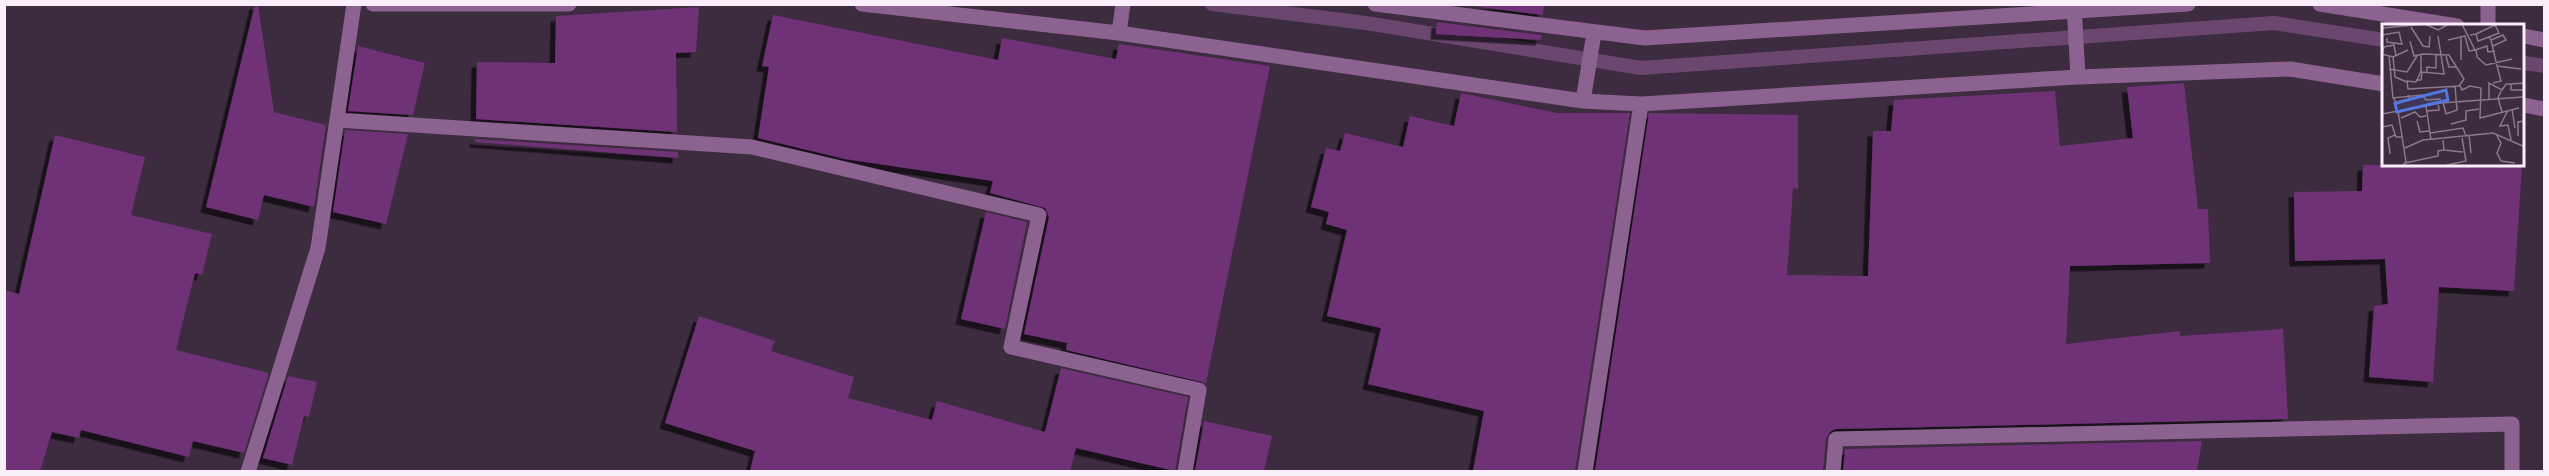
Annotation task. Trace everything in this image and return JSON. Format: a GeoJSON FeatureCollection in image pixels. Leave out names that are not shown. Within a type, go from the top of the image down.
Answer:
{"type":"FeatureCollection","features":[{"type":"Feature","properties":{"kind":"street"},"geometry":{"type":"LineString","coordinates":[[248,471],[318,248],[354,4]]}},
{"type":"Feature","properties":{"kind":"street"},"geometry":{"type":"LineString","coordinates":[[373,4],[569,4]]}},
{"type":"Feature","properties":{"kind":"street"},"geometry":{"type":"LineString","coordinates":[[862,4],[1119,33],[1583,101],[1641,104],[2078,77],[2290,69],[2382,84]]}},
{"type":"Feature","properties":{"kind":"street"},"geometry":{"type":"LineString","coordinates":[[1119,33],[1124,4]]}},
{"type":"Feature","properties":{"kind":"street"},"geometry":{"type":"LineString","coordinates":[[1375,4],[1645,38],[2074,8],[2188,4]]}},
{"type":"Feature","properties":{"kind":"street"},"geometry":{"type":"LineString","coordinates":[[2320,4],[2445,24]]}},
{"type":"Feature","properties":{"kind":"street"},"geometry":{"type":"LineString","coordinates":[[2488,4],[2488,24]]}},
{"type":"Feature","properties":{"kind":"street"},"geometry":{"type":"LineString","coordinates":[[2074,8],[2078,77]]}},
{"type":"Feature","properties":{"kind":"street"},"geometry":{"type":"LineString","coordinates":[[1583,101],[1594,33]]}},
{"type":"Feature","properties":{"kind":"street"},"geometry":{"type":"LineString","coordinates":[[2525,36],[2544,40]]}},
{"type":"Feature","properties":{"kind":"street"},"geometry":{"type":"LineString","coordinates":[[1585,471],[1641,104]]}},
{"type":"Feature","properties":{"kind":"street"},"geometry":{"type":"LineString","coordinates":[[2525,105],[2544,109]]}},
{"type":"Feature","properties":{"kind":"street"},"geometry":{"type":"LineString","coordinates":[[337,120],[752,147],[1039,215],[1011,347],[1199,390],[1185,471]]}},
{"type":"Feature","properties":{"kind":"street"},"geometry":{"type":"LineString","coordinates":[[1833,471],[1836,439],[2512,424],[2512,471]]}},
{"type":"Feature","properties":{"kind":"building"},"geometry":{"type":"Polygon","coordinates":[[[255,4],[258,4],[274,112],[326,125],[314,207],[264,195],[258,220],[206,207],[255,4]]]}},
{"type":"Feature","properties":{"kind":"building"},"geometry":{"type":"Polygon","coordinates":[[[1457,4],[1544,4],[1543,15],[1457,4]]]}},
{"type":"Feature","properties":{"kind":"building"},"geometry":{"type":"Polygon","coordinates":[[[699,7],[696,52],[676,53],[677,132],[476,119],[477,62],[555,63],[556,16],[699,7]]]}},
{"type":"Feature","properties":{"kind":"building"},"geometry":{"type":"Polygon","coordinates":[[[773,15],[998,60],[1002,38],[1116,59],[1119,44],[1270,66],[1206,383],[1066,350],[1067,343],[1024,334],[1049,217],[1045,208],[990,193],[993,181],[845,159],[758,138],[769,67],[762,66],[773,15]]]}},
{"type":"Feature","properties":{"kind":"building"},"geometry":{"type":"Polygon","coordinates":[[[1437,22],[1542,35],[1541,40],[1436,34],[1437,22]]]}},
{"type":"Feature","properties":{"kind":"building"},"geometry":{"type":"Polygon","coordinates":[[[358,46],[425,63],[413,115],[348,111],[358,46]]]}},
{"type":"Feature","properties":{"kind":"building"},"geometry":{"type":"Polygon","coordinates":[[[2184,83],[2198,209],[2208,209],[2210,263],[2070,266],[2066,344],[2180,331],[2180,336],[2283,329],[2288,419],[1836,429],[1831,431],[1826,438],[1823,471],[1595,471],[1649,113],[1798,115],[1798,189],[1793,188],[1787,275],[1868,276],[1873,131],[1891,131],[1894,100],[2055,91],[2060,146],[2133,138],[2127,87],[2184,83]]]}},
{"type":"Feature","properties":{"kind":"building"},"geometry":{"type":"Polygon","coordinates":[[[1461,93],[1557,113],[1630,113],[1575,471],[1473,471],[1484,411],[1368,384],[1381,328],[1327,316],[1347,230],[1326,224],[1329,212],[1311,207],[1326,148],[1340,151],[1345,133],[1403,147],[1410,116],[1454,126],[1461,93]]]}},
{"type":"Feature","properties":{"kind":"building"},"geometry":{"type":"Polygon","coordinates":[[[345,130],[408,134],[386,224],[333,212],[345,130]]]}},
{"type":"Feature","properties":{"kind":"building"},"geometry":{"type":"Polygon","coordinates":[[[55,135],[145,157],[131,215],[212,234],[202,275],[195,273],[176,350],[269,373],[244,453],[193,441],[189,457],[81,430],[79,438],[52,432],[40,471],[4,471],[4,290],[19,294],[55,135]]]}},
{"type":"Feature","properties":{"kind":"building"},"geometry":{"type":"Polygon","coordinates":[[[475,139],[678,152],[678,158],[475,142],[475,139]]]}},
{"type":"Feature","properties":{"kind":"building"},"geometry":{"type":"Polygon","coordinates":[[[2363,165],[2522,166],[2514,291],[2439,287],[2433,382],[2369,377],[2374,306],[2388,304],[2385,259],[2295,261],[2294,192],[2362,191],[2363,165]]]}},
{"type":"Feature","properties":{"kind":"building"},"geometry":{"type":"Polygon","coordinates":[[[986,212],[1027,222],[1005,329],[961,319],[986,212]]]}},
{"type":"Feature","properties":{"kind":"building"},"geometry":{"type":"Polygon","coordinates":[[[699,316],[775,341],[771,351],[854,377],[848,398],[932,420],[937,401],[1045,432],[1061,368],[1188,397],[1175,471],[1076,448],[1070,471],[750,471],[755,451],[665,423],[699,316]]]}},
{"type":"Feature","properties":{"kind":"building"},"geometry":{"type":"Polygon","coordinates":[[[288,376],[317,382],[309,417],[304,416],[292,465],[263,458],[288,376]]]}},
{"type":"Feature","properties":{"kind":"building"},"geometry":{"type":"Polygon","coordinates":[[[1204,421],[1272,436],[1264,471],[1195,471],[1204,421]]]}},
{"type":"Feature","properties":{"kind":"building"},"geometry":{"type":"Polygon","coordinates":[[[2202,441],[2197,471],[1843,471],[1845,449],[2202,441]]]}},
{"type":"Feature","properties":{"kind":"waterway"},"geometry":{"type":"LineString","coordinates":[[1212,4],[1366,23],[1641,68],[2274,23],[2382,40]]}},
{"type":"Feature","properties":{"kind":"waterway"},"geometry":{"type":"LineString","coordinates":[[2525,63],[2544,66]]}}]}
